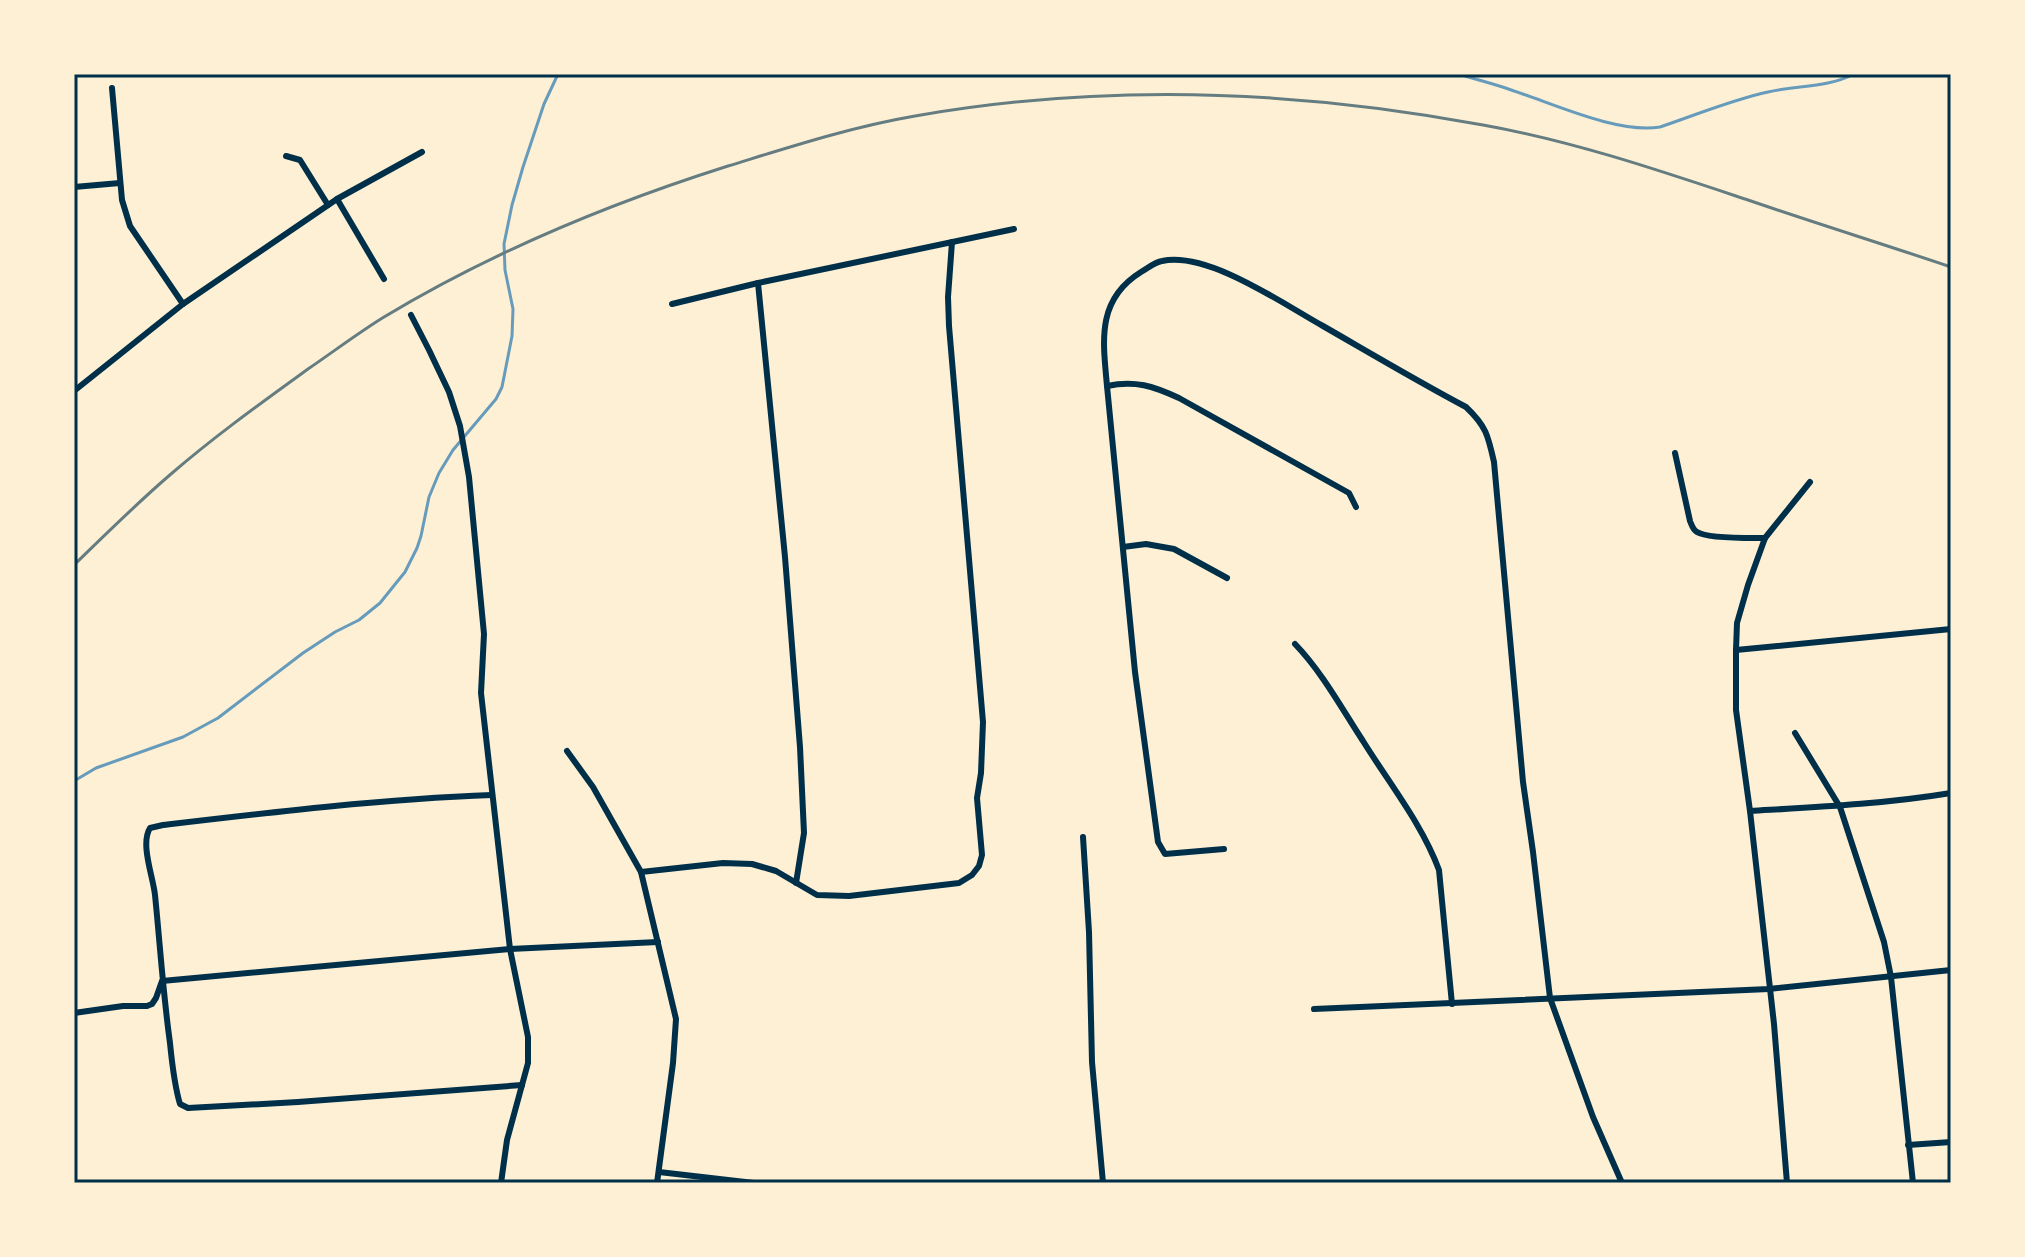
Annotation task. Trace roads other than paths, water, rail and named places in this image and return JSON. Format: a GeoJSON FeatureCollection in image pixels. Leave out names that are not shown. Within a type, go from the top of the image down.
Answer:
{"type":"FeatureCollection","features":[{"type":"Feature","properties":{"kind":"street"},"geometry":{"type":"LineString","coordinates":[[112,88],[122,200],[130,226],[183,304]]}},
{"type":"Feature","properties":{"kind":"street"},"geometry":{"type":"LineString","coordinates":[[74,391],[183,304],[337,199],[422,152]]}},
{"type":"Feature","properties":{"kind":"street"},"geometry":{"type":"LineString","coordinates":[[286,156],[300,160],[328,205]]}},
{"type":"Feature","properties":{"kind":"street"},"geometry":{"type":"LineString","coordinates":[[74,187],[120,183]]}},
{"type":"Feature","properties":{"kind":"street"},"geometry":{"type":"LineString","coordinates":[[337,199],[384,279]]}},
{"type":"Feature","properties":{"kind":"street"},"geometry":{"type":"LineString","coordinates":[[672,304],[1014,229]]}},
{"type":"Feature","properties":{"kind":"street"},"geometry":{"type":"LineString","coordinates":[[641,872],[723,863],[752,864],[776,871],[817,895],[849,896],[959,883],[979,866],[982,855],[977,798],[983,722],[949,326],[952,242]]}},
{"type":"Feature","properties":{"kind":"street"},"geometry":{"type":"LineString","coordinates":[[1224,849],[1165,854],[1158,842],[1135,672],[1104,352],[1105,319],[1115,296],[1132,278],[1159,261],[1202,263],[1251,285],[1466,407],[1480,421],[1489,439],[1494,462],[1523,782],[1550,998],[1593,1117],[1622,1183]]}},
{"type":"Feature","properties":{"kind":"street"},"geometry":{"type":"LineString","coordinates":[[758,283],[800,747],[804,833],[796,883]]}},
{"type":"Feature","properties":{"kind":"street"},"geometry":{"type":"LineString","coordinates":[[411,315],[449,392],[460,426],[469,477],[484,634],[481,693],[510,949],[528,1037],[528,1063],[507,1140],[501,1183]]}},
{"type":"Feature","properties":{"kind":"street"},"geometry":{"type":"LineString","coordinates":[[1107,386],[1136,383],[1179,398],[1349,493],[1356,507]]}},
{"type":"Feature","properties":{"kind":"street"},"geometry":{"type":"LineString","coordinates":[[1675,453],[1695,531],[1716,536],[1765,538]]}},
{"type":"Feature","properties":{"kind":"street"},"geometry":{"type":"LineString","coordinates":[[1787,1183],[1774,1024],[1736,710],[1736,650],[1737,623],[1765,538],[1810,482]]}},
{"type":"Feature","properties":{"kind":"street"},"geometry":{"type":"LineString","coordinates":[[1123,547],[1146,544],[1174,549],[1227,578]]}},
{"type":"Feature","properties":{"kind":"street"},"geometry":{"type":"LineString","coordinates":[[1736,650],[1951,629]]}},
{"type":"Feature","properties":{"kind":"street"},"geometry":{"type":"LineString","coordinates":[[1295,644],[1328,687],[1433,855],[1439,870],[1452,1004]]}},
{"type":"Feature","properties":{"kind":"street"},"geometry":{"type":"LineString","coordinates":[[1795,733],[1840,807],[1877,917],[1891,977],[1913,1183]]}},
{"type":"Feature","properties":{"kind":"street"},"geometry":{"type":"LineString","coordinates":[[567,751],[593,787],[641,872],[676,1019],[657,1183]]}},
{"type":"Feature","properties":{"kind":"street"},"geometry":{"type":"LineString","coordinates":[[1750,811],[1840,807],[1951,793]]}},
{"type":"Feature","properties":{"kind":"street"},"geometry":{"type":"LineString","coordinates":[[492,795],[355,803],[163,825],[150,828],[146,846],[180,1104],[188,1108],[267,1104],[522,1085]]}},
{"type":"Feature","properties":{"kind":"street"},"geometry":{"type":"LineString","coordinates":[[1083,837],[1092,1062],[1103,1183]]}},
{"type":"Feature","properties":{"kind":"street"},"geometry":{"type":"LineString","coordinates":[[162,981],[510,949],[658,942]]}},
{"type":"Feature","properties":{"kind":"street"},"geometry":{"type":"LineString","coordinates":[[1314,1009],[1769,989],[1951,970]]}},
{"type":"Feature","properties":{"kind":"street"},"geometry":{"type":"LineString","coordinates":[[74,1013],[147,1006],[156,998],[162,981]]}},
{"type":"Feature","properties":{"kind":"street"},"geometry":{"type":"LineString","coordinates":[[1908,1145],[1951,1142]]}},
{"type":"Feature","properties":{"kind":"street"},"geometry":{"type":"LineString","coordinates":[[659,1172],[754,1183]]}},
{"type":"Feature","properties":{"kind":"waterway"},"geometry":{"type":"LineString","coordinates":[[74,781],[96,768],[183,737],[218,718],[303,653],[359,620],[380,603],[405,572],[417,548],[429,497],[439,473],[502,387],[512,336],[513,309],[505,270],[504,244],[523,167],[544,104],[558,74]]}},
{"type":"Feature","properties":{"kind":"waterway"},"geometry":{"type":"LineString","coordinates":[[1459,74],[1606,122],[1643,128],[1660,127],[1754,95],[1823,84],[1854,74]]}},
{"type":"Feature","properties":{"kind":"railway"},"geometry":{"type":"LineString","coordinates":[[74,565],[158,485],[221,433],[355,336],[466,271],[552,231],[639,196],[798,145],[915,116],[986,105],[1128,95],[1271,98],[1413,113],[1583,148],[1951,267]]}}]}
